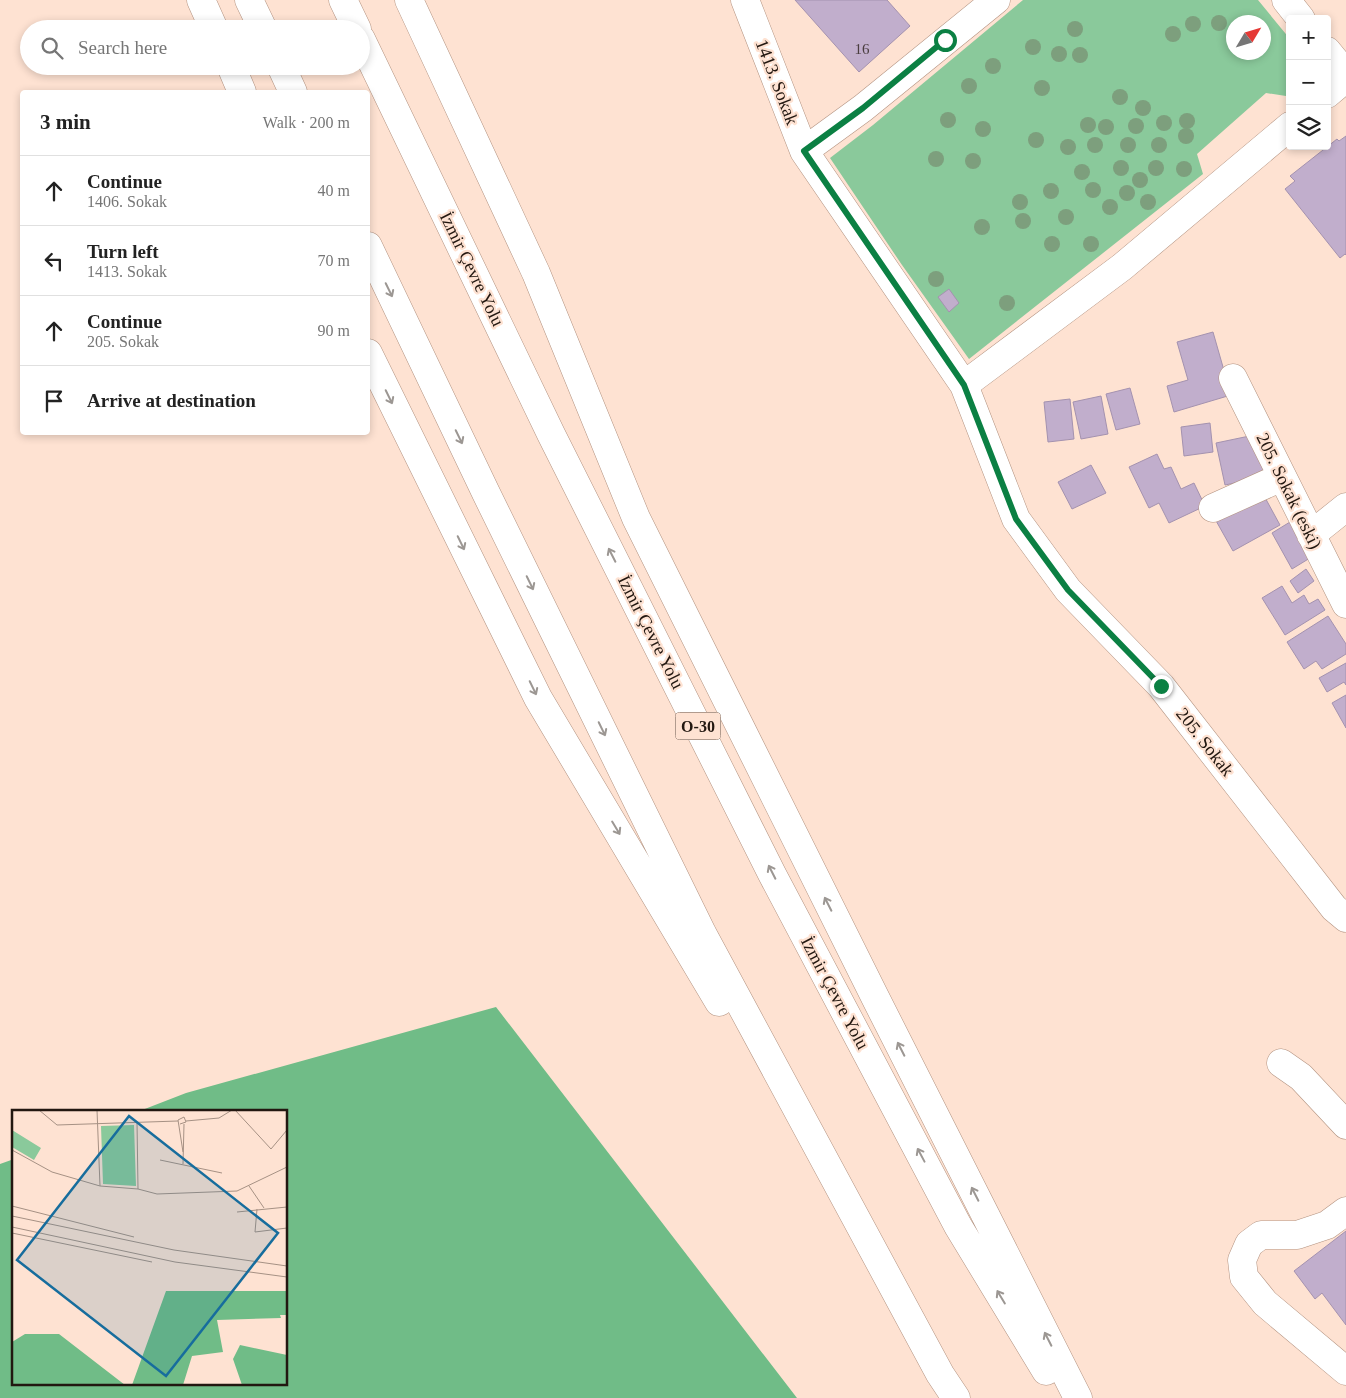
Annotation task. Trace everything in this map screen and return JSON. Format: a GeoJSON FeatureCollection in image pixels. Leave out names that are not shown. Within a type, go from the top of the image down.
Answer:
{"type":"FeatureCollection","features":[{"type":"Feature","properties":{"kind":"main road"},"geometry":{"type":"LineString","coordinates":[[201,0],[210,20]]}},
{"type":"Feature","properties":{"kind":"main road"},"geometry":{"type":"LineString","coordinates":[[249,0],[259,20]]}},
{"type":"Feature","properties":{"kind":"main road"},"geometry":{"type":"LineString","coordinates":[[343,0],[352,20]]}},
{"type":"Feature","properties":{"kind":"main road"},"geometry":{"type":"LineString","coordinates":[[409,0],[536,273],[636,518],[866,980],[1078,1398]]}},
{"type":"Feature","properties":{"kind":"main road","name":"1413. Sokak"},"geometry":{"type":"LineString","coordinates":[[745,0],[804,151],[964,385]]}},
{"type":"Feature","properties":{"kind":"main road"},"geometry":{"type":"LineString","coordinates":[[804,151],[863,108],[996,0]]}},
{"type":"Feature","properties":{"kind":"main road"},"geometry":{"type":"LineString","coordinates":[[1286,0],[1298,15]]}},
{"type":"Feature","properties":{"kind":"main road"},"geometry":{"type":"LineString","coordinates":[[1331,56],[1346,76],[1331,90]]}},
{"type":"Feature","properties":{"kind":"main road","name":"İzmir Çevre Yolu"},"geometry":{"type":"LineString","coordinates":[[370,58],[551,434],[772,874],[958,1226],[1062,1398]]}},
{"type":"Feature","properties":{"kind":"main road"},"geometry":{"type":"LineString","coordinates":[[235,75],[241,90]]}},
{"type":"Feature","properties":{"kind":"main road"},"geometry":{"type":"LineString","coordinates":[[286,75],[293,90]]}},
{"type":"Feature","properties":{"kind":"main road"},"geometry":{"type":"LineString","coordinates":[[964,385],[1122,267],[1286,129]]}},
{"type":"Feature","properties":{"kind":"main road"},"geometry":{"type":"LineString","coordinates":[[370,250],[486,493],[702,933],[940,1374]]}},
{"type":"Feature","properties":{"kind":"main road"},"geometry":{"type":"LineString","coordinates":[[370,357],[538,698],[956,1398]]}},
{"type":"Feature","properties":{"kind":"main road","name":"205. Sokak (eski)"},"geometry":{"type":"LineString","coordinates":[[1233,378],[1346,604]]}},
{"type":"Feature","properties":{"kind":"main road","name":"205. Sokak"},"geometry":{"type":"LineString","coordinates":[[964,385],[1016,519],[1068,590],[1161,686],[1334,908],[1346,918]]}},
{"type":"Feature","properties":{"kind":"main road"},"geometry":{"type":"LineString","coordinates":[[1213,508],[1282,477]]}},
{"type":"Feature","properties":{"kind":"main road"},"geometry":{"type":"LineString","coordinates":[[1311,535],[1346,507]]}},
{"type":"Feature","properties":{"kind":"main road"},"geometry":{"type":"LineString","coordinates":[[1282,1063],[1301,1078],[1346,1125]]}},
{"type":"Feature","properties":{"kind":"main road"},"geometry":{"type":"LineString","coordinates":[[1346,1211],[1327,1225],[1297,1235],[1261,1235],[1249,1244],[1242,1260],[1244,1277],[1264,1303],[1346,1372]]}},
{"type":"Feature","properties":{"kind":"green space"},"geometry":{"type":"Polygon","coordinates":[[[1023,0],[1258,0],[1270,15],[1226,15],[1226,60],[1271,60],[1271,16],[1286,34],[1286,96],[1266,93],[1197,154],[1203,174],[969,359],[902,265],[830,158],[873,125],[1023,0]]]}},
{"type":"Feature","properties":{"kind":"green space"},"geometry":{"type":"Polygon","coordinates":[[[496,1007],[797,1398],[0,1398],[0,1164],[12,1160],[12,1386],[288,1386],[288,1110],[142,1110],[186,1093],[496,1007]]]}},
{"type":"Feature","properties":{"kind":"building"},"geometry":{"type":"Polygon","coordinates":[[[795,0],[887,0],[910,26],[859,72],[795,0]]]}},
{"type":"Feature","properties":{"kind":"building"},"geometry":{"type":"Polygon","coordinates":[[[1346,136],[1346,255],[1340,258],[1285,189],[1295,181],[1290,176],[1323,150],[1331,150],[1331,144],[1337,139],[1339,141],[1346,136]]]}},
{"type":"Feature","properties":{"kind":"building"},"geometry":{"type":"Polygon","coordinates":[[[949,289],[959,303],[949,312],[938,297],[949,289]]]}},
{"type":"Feature","properties":{"kind":"building"},"geometry":{"type":"Polygon","coordinates":[[[1213,332],[1231,395],[1174,412],[1167,386],[1188,380],[1177,342],[1213,332]]]}},
{"type":"Feature","properties":{"kind":"building"},"geometry":{"type":"Polygon","coordinates":[[[1130,388],[1140,424],[1116,430],[1106,394],[1130,388]]]}},
{"type":"Feature","properties":{"kind":"building"},"geometry":{"type":"Polygon","coordinates":[[[1101,396],[1108,434],[1081,439],[1073,402],[1101,396]]]}},
{"type":"Feature","properties":{"kind":"building"},"geometry":{"type":"Polygon","coordinates":[[[1070,399],[1074,439],[1048,442],[1044,402],[1070,399]]]}},
{"type":"Feature","properties":{"kind":"building"},"geometry":{"type":"Polygon","coordinates":[[[1210,423],[1213,452],[1184,456],[1181,427],[1210,423]]]}},
{"type":"Feature","properties":{"kind":"building"},"geometry":{"type":"Polygon","coordinates":[[[1259,434],[1268,476],[1225,485],[1216,443],[1259,434]]]}},
{"type":"Feature","properties":{"kind":"building"},"geometry":{"type":"Polygon","coordinates":[[[1157,454],[1164,469],[1171,467],[1181,489],[1194,483],[1205,506],[1169,523],[1159,503],[1149,508],[1129,467],[1157,454]]]}},
{"type":"Feature","properties":{"kind":"building"},"geometry":{"type":"Polygon","coordinates":[[[1091,465],[1106,493],[1072,509],[1058,482],[1091,465]]]}},
{"type":"Feature","properties":{"kind":"building"},"geometry":{"type":"Polygon","coordinates":[[[1262,492],[1280,525],[1233,551],[1215,519],[1262,492]]]}},
{"type":"Feature","properties":{"kind":"building"},"geometry":{"type":"Polygon","coordinates":[[[1290,522],[1310,558],[1292,569],[1272,533],[1290,522]]]}},
{"type":"Feature","properties":{"kind":"building"},"geometry":{"type":"Polygon","coordinates":[[[1306,569],[1314,581],[1298,593],[1290,581],[1306,569]]]}},
{"type":"Feature","properties":{"kind":"building"},"geometry":{"type":"Polygon","coordinates":[[[1282,586],[1292,603],[1304,595],[1309,604],[1318,599],[1325,610],[1285,635],[1262,598],[1282,586]]]}},
{"type":"Feature","properties":{"kind":"building"},"geometry":{"type":"Polygon","coordinates":[[[1328,616],[1346,644],[1346,654],[1322,669],[1316,661],[1304,669],[1287,642],[1328,616]]]}},
{"type":"Feature","properties":{"kind":"building"},"geometry":{"type":"Polygon","coordinates":[[[1346,663],[1346,685],[1344,682],[1327,692],[1319,678],[1346,663]]]}},
{"type":"Feature","properties":{"kind":"building"},"geometry":{"type":"Polygon","coordinates":[[[1346,695],[1346,728],[1332,703],[1346,695]]]}},
{"type":"Feature","properties":{"kind":"building"},"geometry":{"type":"Polygon","coordinates":[[[1346,1231],[1346,1325],[1322,1293],[1315,1299],[1294,1271],[1346,1231]]]}},
{"type":"Feature","properties":{"kind":"route"},"geometry":{"type":"LineString","coordinates":[[945,40],[863,108],[804,151],[964,385],[1016,519],[1068,590],[1161,686]]}}]}
